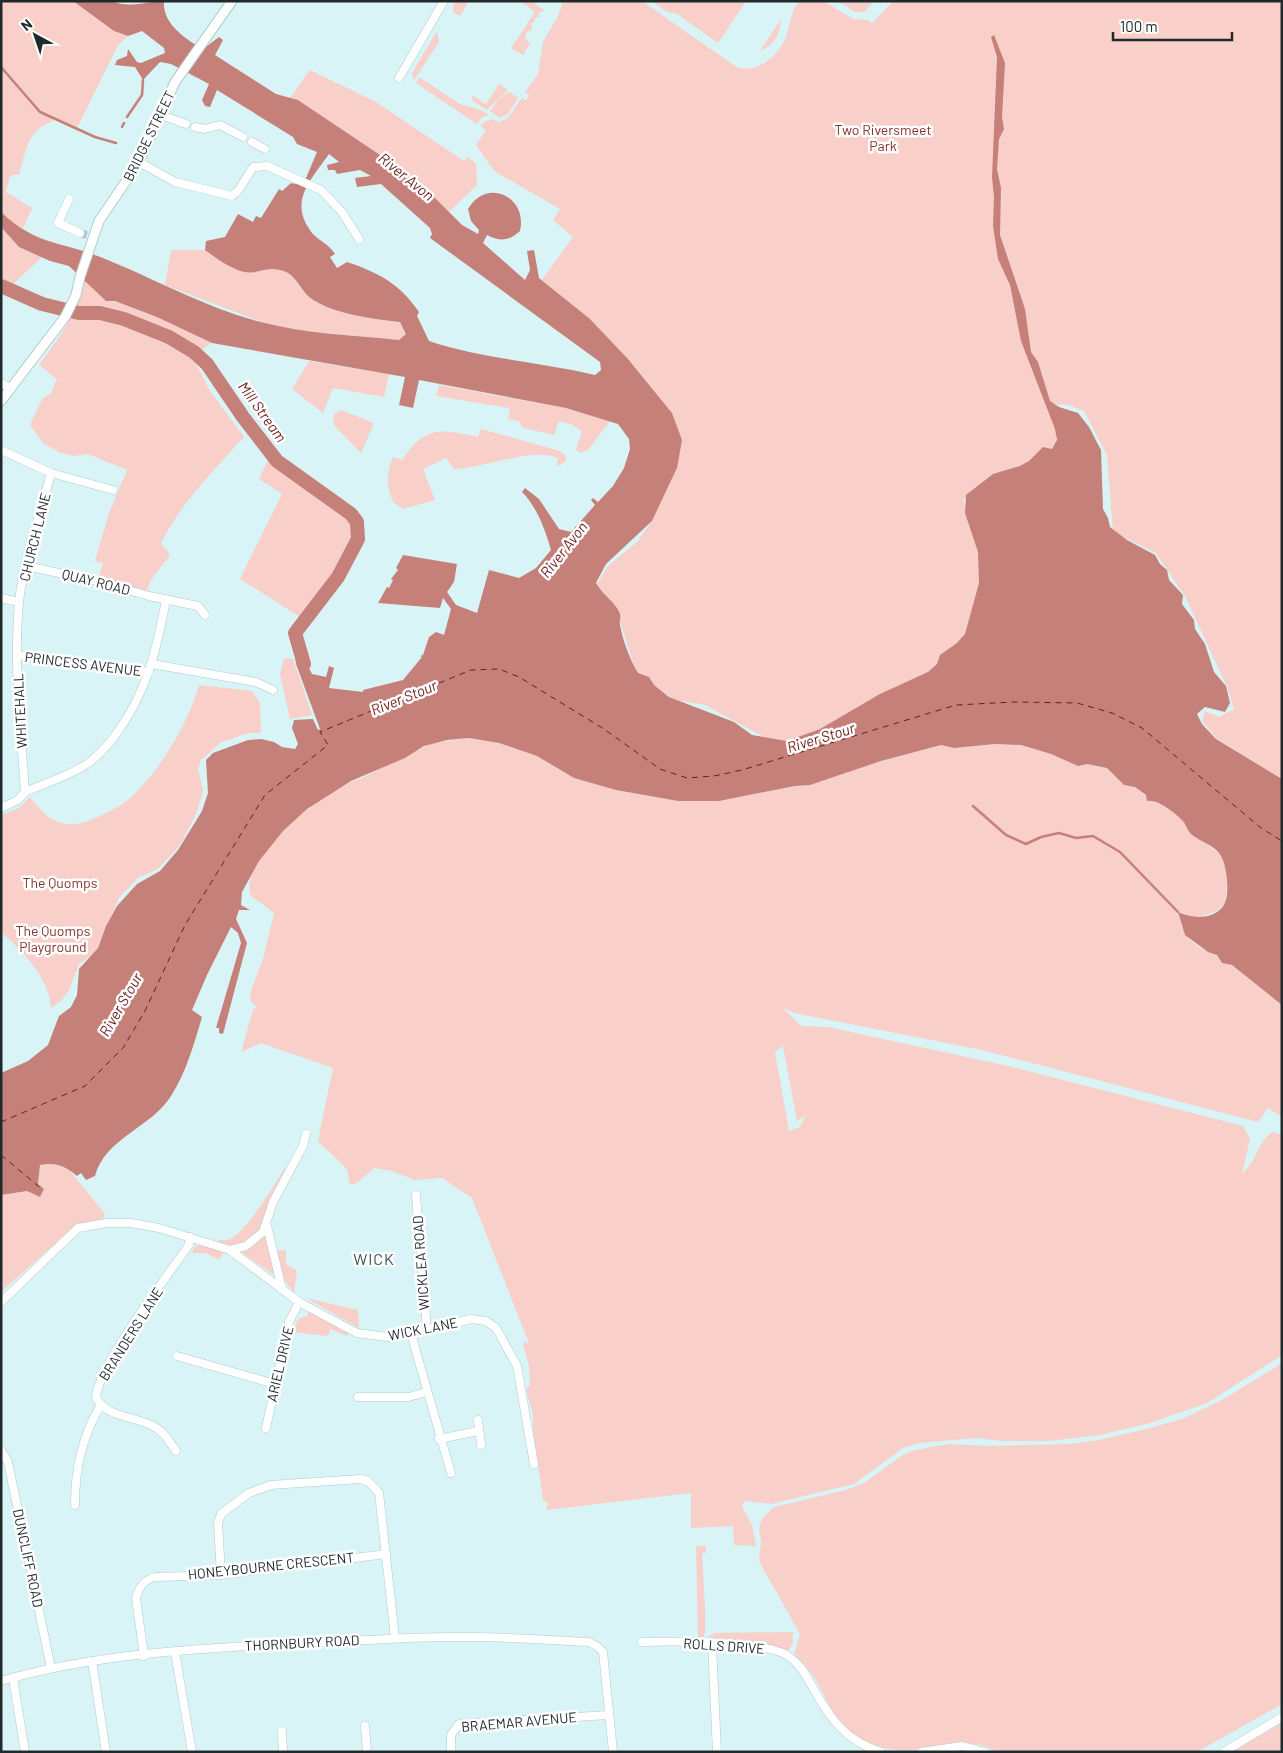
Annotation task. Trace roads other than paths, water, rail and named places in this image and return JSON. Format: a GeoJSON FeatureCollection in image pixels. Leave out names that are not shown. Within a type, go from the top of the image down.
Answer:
{"type":"FeatureCollection","features":[{"type":"Feature","properties":{"kind":"street","name":"BRIDGE STREET"},"geometry":{"type":"LineString","coordinates":[[1,401],[62,322],[74,301],[89,250],[86,235],[99,221],[139,162],[182,72],[232,1]]}},
{"type":"Feature","properties":{"kind":"street"},"geometry":{"type":"LineString","coordinates":[[399,78],[444,1]]}},
{"type":"Feature","properties":{"kind":"street"},"geometry":{"type":"LineString","coordinates":[[162,115],[186,124]]}},
{"type":"Feature","properties":{"kind":"street"},"geometry":{"type":"LineString","coordinates":[[195,127],[205,129],[220,125],[243,137]]}},
{"type":"Feature","properties":{"kind":"street"},"geometry":{"type":"LineString","coordinates":[[252,142],[265,149]]}},
{"type":"Feature","properties":{"kind":"street"},"geometry":{"type":"LineString","coordinates":[[139,162],[175,182],[224,196],[232,196],[238,191],[253,167],[267,166],[323,192],[342,212],[359,239]]}},
{"type":"Feature","properties":{"kind":"street"},"geometry":{"type":"LineString","coordinates":[[69,199],[58,223],[86,235]]}},
{"type":"Feature","properties":{"kind":"street"},"geometry":{"type":"LineString","coordinates":[[1,383],[11,389]]}},
{"type":"Feature","properties":{"kind":"street"},"geometry":{"type":"LineString","coordinates":[[1,450],[51,474],[113,490]]}},
{"type":"Feature","properties":{"kind":"street","name":"CHURCH LANE"},"geometry":{"type":"LineString","coordinates":[[19,602],[26,566],[51,474]]}},
{"type":"Feature","properties":{"kind":"street","name":"QUAY ROAD"},"geometry":{"type":"LineString","coordinates":[[26,566],[198,606],[205,615]]}},
{"type":"Feature","properties":{"kind":"street"},"geometry":{"type":"LineString","coordinates":[[1,598],[19,602]]}},
{"type":"Feature","properties":{"kind":"street"},"geometry":{"type":"LineString","coordinates":[[1,808],[18,800],[25,792],[87,764],[107,746],[130,716],[144,688],[152,664],[166,600]]}},
{"type":"Feature","properties":{"kind":"street","name":"WHITEHALL"},"geometry":{"type":"LineString","coordinates":[[19,602],[17,655],[25,792]]}},
{"type":"Feature","properties":{"kind":"street","name":"PRINCESS AVENUE"},"geometry":{"type":"LineString","coordinates":[[17,655],[149,672]]}},
{"type":"Feature","properties":{"kind":"street"},"geometry":{"type":"LineString","coordinates":[[152,664],[256,682],[273,690]]}},
{"type":"Feature","properties":{"kind":"street"},"geometry":{"type":"LineString","coordinates":[[230,1250],[253,1243],[267,1226],[273,1202],[303,1146],[306,1134]]}},
{"type":"Feature","properties":{"kind":"street","name":"WICKLEA ROAD"},"geometry":{"type":"LineString","coordinates":[[416,1195],[427,1330]]}},
{"type":"Feature","properties":{"kind":"street","name":"WICK LANE"},"geometry":{"type":"LineString","coordinates":[[1,1302],[72,1232],[83,1226],[131,1223],[190,1237],[230,1250],[299,1302],[357,1333],[387,1337],[411,1334],[471,1319],[486,1321],[496,1328],[517,1366],[534,1464]]}},
{"type":"Feature","properties":{"kind":"street"},"geometry":{"type":"LineString","coordinates":[[267,1226],[283,1290]]}},
{"type":"Feature","properties":{"kind":"street","name":"BRANDERS LANE"},"geometry":{"type":"LineString","coordinates":[[100,1406],[96,1397],[97,1390],[114,1357],[189,1245],[190,1237]]}},
{"type":"Feature","properties":{"kind":"street","name":"ARIEL DRIVE"},"geometry":{"type":"LineString","coordinates":[[266,1428],[289,1322],[299,1302]]}},
{"type":"Feature","properties":{"kind":"street"},"geometry":{"type":"LineString","coordinates":[[411,1334],[426,1392],[451,1472]]}},
{"type":"Feature","properties":{"kind":"street"},"geometry":{"type":"LineString","coordinates":[[177,1356],[275,1384]]}},
{"type":"Feature","properties":{"kind":"street"},"geometry":{"type":"LineString","coordinates":[[358,1396],[409,1397],[426,1392]]}},
{"type":"Feature","properties":{"kind":"street"},"geometry":{"type":"LineString","coordinates":[[75,1506],[77,1463],[87,1431],[100,1406],[152,1425],[161,1431],[176,1451]]}},
{"type":"Feature","properties":{"kind":"street"},"geometry":{"type":"LineString","coordinates":[[478,1420],[481,1445]]}},
{"type":"Feature","properties":{"kind":"street"},"geometry":{"type":"LineString","coordinates":[[440,1439],[478,1431]]}},
{"type":"Feature","properties":{"kind":"street","name":"DUNCLIFF ROAD"},"geometry":{"type":"LineString","coordinates":[[1,1450],[8,1462],[51,1668]]}},
{"type":"Feature","properties":{"kind":"street"},"geometry":{"type":"LineString","coordinates":[[271,1476],[271,1486]]}},
{"type":"Feature","properties":{"kind":"street"},"geometry":{"type":"LineString","coordinates":[[221,1575],[218,1523],[221,1514],[249,1493],[271,1486],[360,1479],[368,1481],[379,1493],[394,1638]]}},
{"type":"Feature","properties":{"kind":"street","name":"HONEYBOURNE CRESCENT"},"geometry":{"type":"LineString","coordinates":[[144,1656],[136,1598],[147,1579],[155,1577],[221,1575],[386,1554]]}},
{"type":"Feature","properties":{"kind":"street","name":"THORNBURY ROAD"},"geometry":{"type":"LineString","coordinates":[[1,1681],[51,1668],[92,1661],[175,1652],[394,1638],[468,1637],[589,1642],[598,1646],[603,1652],[609,1715]]}},
{"type":"Feature","properties":{"kind":"street","name":"ROLLS DRIVE"},"geometry":{"type":"LineString","coordinates":[[642,1642],[762,1646],[788,1656],[805,1674],[834,1723],[848,1737],[868,1748],[881,1752]]}},
{"type":"Feature","properties":{"kind":"street"},"geometry":{"type":"LineString","coordinates":[[712,1644],[717,1752]]}},
{"type":"Feature","properties":{"kind":"street"},"geometry":{"type":"LineString","coordinates":[[175,1652],[192,1752]]}},
{"type":"Feature","properties":{"kind":"street"},"geometry":{"type":"LineString","coordinates":[[92,1661],[106,1752]]}},
{"type":"Feature","properties":{"kind":"street"},"geometry":{"type":"LineString","coordinates":[[13,1678],[25,1752]]}},
{"type":"Feature","properties":{"kind":"street"},"geometry":{"type":"LineString","coordinates":[[609,1715],[613,1752]]}},
{"type":"Feature","properties":{"kind":"street","name":"BRAEMAR AVENUE"},"geometry":{"type":"LineString","coordinates":[[451,1752],[451,1735],[459,1724],[609,1715]]}},
{"type":"Feature","properties":{"kind":"street"},"geometry":{"type":"LineString","coordinates":[[1224,1752],[1282,1717]]}},
{"type":"Feature","properties":{"kind":"street"},"geometry":{"type":"LineString","coordinates":[[365,1726],[367,1752]]}},
{"type":"Feature","properties":{"kind":"street"},"geometry":{"type":"LineString","coordinates":[[282,1731],[283,1752]]}},
{"type":"Feature","properties":{"kind":"street"},"geometry":{"type":"LineString","coordinates":[[922,1752],[962,1746],[985,1752]]}},
{"type":"Feature","properties":{"kind":"water"},"geometry":{"type":"Polygon","coordinates":[[[73,1],[113,1],[131,5],[164,1],[164,9],[171,24],[189,41],[203,49],[219,37],[223,40],[215,55],[276,94],[298,100],[392,163],[433,196],[462,225],[478,234],[479,230],[471,221],[468,209],[476,199],[485,194],[494,193],[504,195],[512,200],[518,208],[521,219],[520,231],[508,239],[496,239],[487,235],[483,243],[525,280],[530,270],[527,251],[534,250],[539,278],[590,319],[628,359],[672,413],[682,440],[677,468],[652,521],[606,564],[596,583],[620,614],[623,637],[635,668],[638,673],[649,677],[654,685],[669,697],[734,722],[752,735],[787,741],[820,729],[880,694],[928,672],[937,664],[940,655],[957,643],[965,634],[979,583],[978,552],[965,513],[966,495],[993,474],[1020,466],[1029,461],[1043,447],[1052,449],[1057,440],[1055,429],[1021,341],[1010,285],[998,259],[993,226],[994,197],[992,177],[997,57],[991,37],[994,35],[1005,63],[1002,117],[1004,129],[999,139],[997,169],[1001,188],[1000,235],[1025,309],[1031,352],[1038,362],[1050,401],[1059,407],[1078,413],[1089,427],[1101,450],[1103,509],[1110,527],[1127,540],[1155,555],[1160,564],[1167,570],[1169,580],[1183,595],[1182,604],[1194,620],[1195,629],[1205,644],[1214,672],[1226,686],[1230,703],[1225,712],[1205,707],[1197,714],[1202,724],[1216,739],[1282,779],[1282,1005],[1232,965],[1222,963],[1217,955],[1208,952],[1185,935],[1178,912],[1190,916],[1203,917],[1215,913],[1224,905],[1227,895],[1227,880],[1221,856],[1211,846],[1191,834],[1183,821],[1171,811],[1161,804],[1147,801],[1146,795],[1135,787],[1124,785],[1107,768],[1087,764],[1078,766],[1051,754],[1021,745],[995,744],[954,748],[941,745],[881,761],[810,785],[795,786],[719,801],[678,801],[616,790],[574,778],[537,756],[499,743],[469,738],[447,740],[424,746],[405,758],[351,781],[307,809],[283,831],[259,861],[242,892],[241,905],[250,910],[239,910],[236,919],[247,943],[223,1034],[219,1033],[219,1028],[216,1028],[241,943],[238,933],[231,927],[192,1010],[202,1017],[181,1078],[162,1107],[108,1152],[100,1163],[95,1176],[86,1180],[81,1173],[77,1176],[60,1166],[51,1164],[40,1165],[38,1184],[44,1189],[40,1197],[27,1191],[1,1195],[1,1073],[28,1061],[48,1045],[59,1016],[71,1007],[77,995],[79,969],[98,948],[106,926],[117,906],[137,884],[160,871],[178,850],[202,811],[208,793],[206,760],[213,753],[248,740],[261,739],[274,742],[282,747],[295,749],[298,744],[292,728],[294,720],[313,719],[318,730],[320,729],[296,664],[295,654],[297,654],[302,663],[297,647],[301,646],[302,654],[312,674],[326,677],[329,666],[334,668],[329,688],[363,692],[363,690],[403,680],[422,657],[420,656],[423,655],[429,637],[436,632],[444,635],[451,609],[443,598],[440,608],[378,603],[387,587],[389,588],[393,580],[391,579],[398,570],[396,568],[403,555],[457,564],[454,582],[447,592],[456,605],[477,613],[489,570],[519,578],[536,568],[551,550],[540,519],[532,504],[522,492],[525,488],[539,499],[559,529],[571,532],[595,505],[591,500],[593,498],[598,502],[613,486],[624,468],[630,449],[629,439],[618,424],[566,408],[419,380],[413,408],[399,405],[405,377],[212,343],[157,317],[115,301],[106,301],[69,266],[50,261],[19,247],[1,227],[1,212],[14,223],[38,237],[103,258],[220,309],[241,316],[278,326],[330,334],[399,340],[406,334],[400,322],[340,312],[318,303],[309,297],[292,276],[286,272],[274,269],[250,273],[240,271],[205,250],[206,241],[225,237],[238,214],[253,222],[256,216],[261,218],[279,189],[282,191],[291,183],[295,184],[306,178],[317,152],[297,144],[293,137],[217,90],[210,107],[205,106],[202,100],[209,84],[171,64],[160,62],[143,80],[135,67],[115,65],[117,60],[127,56],[128,49],[137,62],[141,63],[165,53],[164,48],[142,31],[128,36],[114,31],[73,1]],[[329,154],[309,183],[304,192],[302,202],[305,222],[312,233],[335,254],[330,257],[337,268],[347,262],[369,270],[396,286],[419,312],[417,316],[429,341],[470,352],[595,375],[601,370],[600,362],[430,238],[432,234],[430,228],[381,184],[357,187],[355,178],[371,176],[360,170],[337,174],[335,170],[328,170],[327,165],[339,162],[329,154]]]}},
{"type":"Feature","properties":{"kind":"waterway"},"geometry":{"type":"LineString","coordinates":[[1,67],[40,112],[95,137],[116,143]]}},
{"type":"Feature","properties":{"kind":"waterway"},"geometry":{"type":"LineString","coordinates":[[127,117],[142,95],[143,80]]}},
{"type":"Feature","properties":{"kind":"waterway"},"geometry":{"type":"LineString","coordinates":[[122,127],[124,123]]}},
{"type":"Feature","properties":{"kind":"waterway","name":"Mill Stream"},"geometry":{"type":"LineString","coordinates":[[1,286],[42,304],[79,313],[100,313],[124,319],[169,337],[194,352],[207,364],[243,417],[277,461],[351,514],[357,522],[358,539],[338,577],[295,633],[304,664]]}},
{"type":"Feature","properties":{"kind":"waterway"},"geometry":{"type":"LineString","coordinates":[[973,806],[1006,835],[1026,844],[1041,837],[1059,833],[1076,838],[1093,836],[1120,852],[1178,912]]}},
{"type":"Feature","properties":{"kind":"tunnel"},"geometry":{"type":"LineString","coordinates":[[80,233],[87,235]]}},
{"type":"Feature","properties":{"kind":"district","name":"WICK"},"geometry":{"type":"Point","coordinates":[374,1259]}},
{"type":"Feature","properties":{"kind":"park label","name":"Two Riversmeet Park"},"geometry":{"type":"Point","coordinates":[883,138]}},
{"type":"Feature","properties":{"kind":"park label","name":"The Quomps"},"geometry":{"type":"Point","coordinates":[60,883]}},
{"type":"Feature","properties":{"kind":"park label","name":"The Quomps Playground"},"geometry":{"type":"Point","coordinates":[53,940]}},
{"type":"Feature","properties":{"kind":"water label","name":"River Avon"},"geometry":{"type":"Point","coordinates":[406,177]}},
{"type":"Feature","properties":{"kind":"water label","name":"River Avon"},"geometry":{"type":"Point","coordinates":[564,550]}},
{"type":"Feature","properties":{"kind":"water label","name":"River Stour"},"geometry":{"type":"Point","coordinates":[404,698]}},
{"type":"Feature","properties":{"kind":"water label","name":"River Stour"},"geometry":{"type":"Point","coordinates":[821,738]}},
{"type":"Feature","properties":{"kind":"water label","name":"River Stour"},"geometry":{"type":"Point","coordinates":[121,1005]}}]}
